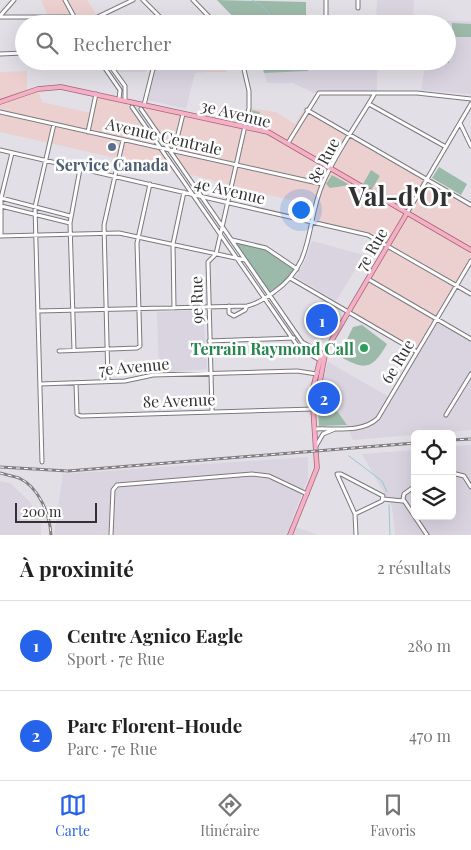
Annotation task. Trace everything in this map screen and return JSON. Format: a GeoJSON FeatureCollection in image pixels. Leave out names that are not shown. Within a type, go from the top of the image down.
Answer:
{"type":"FeatureCollection","features":[{"type":"Feature","properties":{"kind":"main road","name":"3e Avenue"},"geometry":{"type":"LineString","coordinates":[[0,102],[50,87],[67,87],[125,100],[143,107],[268,132],[471,250]]}},
{"type":"Feature","properties":{"kind":"main road","name":"7e Rue"},"geometry":{"type":"LineString","coordinates":[[290,535],[317,468],[312,392],[325,355],[407,213]]}},
{"type":"Feature","properties":{"kind":"main road","name":"7e Rue"},"geometry":{"type":"LineString","coordinates":[[318,375],[320,360],[325,355]]}},
{"type":"Feature","properties":{"kind":"street"},"geometry":{"type":"LineString","coordinates":[[0,16],[14,0]]}},
{"type":"Feature","properties":{"kind":"street"},"geometry":{"type":"LineString","coordinates":[[65,0],[73,15]]}},
{"type":"Feature","properties":{"kind":"street"},"geometry":{"type":"LineString","coordinates":[[102,15],[133,0]]}},
{"type":"Feature","properties":{"kind":"street"},"geometry":{"type":"LineString","coordinates":[[143,0],[158,15]]}},
{"type":"Feature","properties":{"kind":"street"},"geometry":{"type":"LineString","coordinates":[[194,0],[208,15]]}},
{"type":"Feature","properties":{"kind":"street"},"geometry":{"type":"LineString","coordinates":[[326,0],[326,15]]}},
{"type":"Feature","properties":{"kind":"street"},"geometry":{"type":"LineString","coordinates":[[358,0],[358,8]]}},
{"type":"Feature","properties":{"kind":"street"},"geometry":{"type":"LineString","coordinates":[[0,16],[15,16]]}},
{"type":"Feature","properties":{"kind":"street"},"geometry":{"type":"LineString","coordinates":[[0,54],[15,53]]}},
{"type":"Feature","properties":{"kind":"street"},"geometry":{"type":"LineString","coordinates":[[106,70],[120,90],[119,99]]}},
{"type":"Feature","properties":{"kind":"street"},"geometry":{"type":"LineString","coordinates":[[113,70],[125,86],[125,100]]}},
{"type":"Feature","properties":{"kind":"street"},"geometry":{"type":"LineString","coordinates":[[153,70],[143,107],[144,113],[298,336],[306,346],[325,355]]}},
{"type":"Feature","properties":{"kind":"street","name":"9e Rue"},"geometry":{"type":"LineString","coordinates":[[212,411],[208,262],[216,254],[245,126],[250,99],[244,70]]}},
{"type":"Feature","properties":{"kind":"street"},"geometry":{"type":"LineString","coordinates":[[288,143],[319,93],[417,93],[471,99]]}},
{"type":"Feature","properties":{"kind":"street"},"geometry":{"type":"LineString","coordinates":[[88,132],[96,94]]}},
{"type":"Feature","properties":{"kind":"street","name":"8e Rue"},"geometry":{"type":"LineString","coordinates":[[228,306],[229,314],[234,316],[246,310],[247,306],[270,295],[290,278],[297,269],[307,248],[322,184],[375,94]]}},
{"type":"Feature","properties":{"kind":"street"},"geometry":{"type":"LineString","coordinates":[[369,104],[446,147]]}},
{"type":"Feature","properties":{"kind":"street","name":"7e Rue"},"geometry":{"type":"LineString","coordinates":[[407,213],[471,104]]}},
{"type":"Feature","properties":{"kind":"street"},"geometry":{"type":"LineString","coordinates":[[132,107],[220,237],[293,338],[304,352],[320,360]]}},
{"type":"Feature","properties":{"kind":"street"},"geometry":{"type":"LineString","coordinates":[[468,108],[471,114]]}},
{"type":"Feature","properties":{"kind":"street"},"geometry":{"type":"LineString","coordinates":[[307,110],[471,205]]}},
{"type":"Feature","properties":{"kind":"street","name":"Avenue Centrale"},"geometry":{"type":"LineString","coordinates":[[0,112],[322,184]]}},
{"type":"Feature","properties":{"kind":"street"},"geometry":{"type":"LineString","coordinates":[[138,116],[144,113]]}},
{"type":"Feature","properties":{"kind":"street"},"geometry":{"type":"LineString","coordinates":[[174,151],[183,114]]}},
{"type":"Feature","properties":{"kind":"street"},"geometry":{"type":"LineString","coordinates":[[460,123],[471,146]]}},
{"type":"Feature","properties":{"kind":"street"},"geometry":{"type":"LineString","coordinates":[[42,462],[35,207],[54,124]]}},
{"type":"Feature","properties":{"kind":"street"},"geometry":{"type":"LineString","coordinates":[[108,382],[104,234],[123,140]]}},
{"type":"Feature","properties":{"kind":"street","name":"4e Avenue"},"geometry":{"type":"LineString","coordinates":[[0,150],[368,235],[471,294]]}},
{"type":"Feature","properties":{"kind":"street"},"geometry":{"type":"LineString","coordinates":[[12,153],[0,205],[1,236],[122,233],[245,260]]}},
{"type":"Feature","properties":{"kind":"street"},"geometry":{"type":"LineString","coordinates":[[74,350],[70,216],[80,169]]}},
{"type":"Feature","properties":{"kind":"street"},"geometry":{"type":"LineString","coordinates":[[59,351],[137,348],[140,346],[138,237],[150,184]]}},
{"type":"Feature","properties":{"kind":"street"},"geometry":{"type":"LineString","coordinates":[[174,308],[173,244],[184,192]]}},
{"type":"Feature","properties":{"kind":"street"},"geometry":{"type":"LineString","coordinates":[[1,198],[70,216]]}},
{"type":"Feature","properties":{"kind":"street"},"geometry":{"type":"LineString","coordinates":[[0,205],[70,223]]}},
{"type":"Feature","properties":{"kind":"street"},"geometry":{"type":"LineString","coordinates":[[232,240],[266,248],[297,269]]}},
{"type":"Feature","properties":{"kind":"street","name":"6e Rue"},"geometry":{"type":"LineString","coordinates":[[315,429],[363,427],[372,423],[437,319],[471,260]]}},
{"type":"Feature","properties":{"kind":"street"},"geometry":{"type":"LineString","coordinates":[[290,278],[416,352]]}},
{"type":"Feature","properties":{"kind":"street"},"geometry":{"type":"LineString","coordinates":[[368,278],[471,339]]}},
{"type":"Feature","properties":{"kind":"street"},"geometry":{"type":"LineString","coordinates":[[39,312],[247,306]]}},
{"type":"Feature","properties":{"kind":"street"},"geometry":{"type":"LineString","coordinates":[[209,341],[293,338],[298,336]]}},
{"type":"Feature","properties":{"kind":"street","name":"7e Avenue"},"geometry":{"type":"LineString","coordinates":[[40,384],[125,381],[153,375],[297,372],[318,375]]}},
{"type":"Feature","properties":{"kind":"street"},"geometry":{"type":"LineString","coordinates":[[446,415],[471,374]]}},
{"type":"Feature","properties":{"kind":"street","name":"8e Avenue"},"geometry":{"type":"LineString","coordinates":[[76,383],[76,409],[77,414],[81,416],[314,409]]}},
{"type":"Feature","properties":{"kind":"street"},"geometry":{"type":"LineString","coordinates":[[316,446],[323,434],[341,428]]}},
{"type":"Feature","properties":{"kind":"street"},"geometry":{"type":"LineString","coordinates":[[112,535],[112,492],[117,485],[252,474],[269,476],[307,494]]}},
{"type":"Feature","properties":{"kind":"street"},"geometry":{"type":"LineString","coordinates":[[356,535],[354,514],[337,474],[341,474],[381,493],[383,498]]}},
{"type":"Feature","properties":{"kind":"street"},"geometry":{"type":"LineString","coordinates":[[456,474],[464,476],[471,487]]}},
{"type":"Feature","properties":{"kind":"street"},"geometry":{"type":"LineString","coordinates":[[411,489],[404,494],[404,501],[427,535]]}},
{"type":"Feature","properties":{"kind":"street"},"geometry":{"type":"LineString","coordinates":[[354,514],[383,498],[404,501]]}},
{"type":"Feature","properties":{"kind":"shaded area"},"geometry":{"type":"Polygon","coordinates":[[[41,0],[87,0],[96,15],[48,15],[41,0]]]}},
{"type":"Feature","properties":{"kind":"shaded area"},"geometry":{"type":"Polygon","coordinates":[[[377,0],[414,0],[413,15],[376,15],[377,0]]]}},
{"type":"Feature","properties":{"kind":"shaded area"},"geometry":{"type":"Polygon","coordinates":[[[456,21],[471,21],[471,94],[421,90],[424,70],[456,70],[456,21]]]}},
{"type":"Feature","properties":{"kind":"shaded area"},"geometry":{"type":"Polygon","coordinates":[[[117,70],[147,70],[146,72],[118,72],[117,70]]]}},
{"type":"Feature","properties":{"kind":"shaded area"},"geometry":{"type":"Polygon","coordinates":[[[206,70],[226,70],[227,72],[207,72],[206,70]]]}},
{"type":"Feature","properties":{"kind":"shaded area"},"geometry":{"type":"Polygon","coordinates":[[[206,70],[207,72],[195,73],[186,109],[148,100],[155,71],[206,70]]]}},
{"type":"Feature","properties":{"kind":"shaded area"},"geometry":{"type":"Polygon","coordinates":[[[377,70],[377,93],[314,93],[293,83],[267,83],[264,73],[377,70]]]}},
{"type":"Feature","properties":{"kind":"shaded area"},"geometry":{"type":"Polygon","coordinates":[[[27,71],[27,92],[38,90],[42,102],[91,113],[96,94],[125,101],[173,171],[0,132],[0,72],[27,71]]]}},
{"type":"Feature","properties":{"kind":"shaded area"},"geometry":{"type":"Polygon","coordinates":[[[140,104],[245,128],[250,108],[276,112],[295,124],[305,107],[471,203],[471,264],[417,352],[350,312],[390,245],[368,233],[315,220],[317,207],[188,174],[140,104]]]}},
{"type":"Feature","properties":{"kind":"shaded area"},"geometry":{"type":"Polygon","coordinates":[[[312,241],[364,255],[336,301],[296,277],[305,261],[312,241]]]}},
{"type":"Feature","properties":{"kind":"shaded area"},"geometry":{"type":"Polygon","coordinates":[[[203,310],[207,369],[159,373],[157,312],[203,310]]]}},
{"type":"Feature","properties":{"kind":"shaded area"},"geometry":{"type":"Polygon","coordinates":[[[437,319],[471,339],[471,430],[411,430],[411,435],[353,440],[347,425],[320,387],[328,362],[389,397],[437,319]]]}},
{"type":"Feature","properties":{"kind":"shaded area"},"geometry":{"type":"Polygon","coordinates":[[[471,445],[471,535],[395,535],[392,507],[362,454],[411,450],[411,520],[456,520],[456,446],[471,445]]]}},
{"type":"Feature","properties":{"kind":"shaded area"},"geometry":{"type":"Polygon","coordinates":[[[308,457],[308,478],[290,525],[318,535],[54,535],[63,474],[308,457]]]}},
{"type":"Feature","properties":{"kind":"shaded area"},"geometry":{"type":"Polygon","coordinates":[[[0,481],[10,483],[31,503],[41,525],[41,535],[0,535],[0,481]]]}},
{"type":"Feature","properties":{"kind":"green space"},"geometry":{"type":"Polygon","coordinates":[[[217,0],[306,2],[306,15],[231,15],[217,0]]]}},
{"type":"Feature","properties":{"kind":"green space"},"geometry":{"type":"Polygon","coordinates":[[[456,23],[471,24],[471,37],[456,37],[456,23]]]}},
{"type":"Feature","properties":{"kind":"green space"},"geometry":{"type":"Polygon","coordinates":[[[263,70],[308,71],[264,73],[263,70]]]}},
{"type":"Feature","properties":{"kind":"green space"},"geometry":{"type":"Polygon","coordinates":[[[252,110],[260,112],[257,124],[249,122],[252,110]]]}},
{"type":"Feature","properties":{"kind":"green space"},"geometry":{"type":"Polygon","coordinates":[[[439,167],[467,184],[461,195],[432,178],[439,167]]]}},
{"type":"Feature","properties":{"kind":"green space"},"geometry":{"type":"Polygon","coordinates":[[[371,170],[380,176],[372,189],[363,184],[371,170]]]}},
{"type":"Feature","properties":{"kind":"green space"},"geometry":{"type":"Polygon","coordinates":[[[332,175],[350,185],[330,188],[326,184],[332,175]]]}},
{"type":"Feature","properties":{"kind":"green space"},"geometry":{"type":"Polygon","coordinates":[[[232,240],[266,248],[297,269],[290,278],[270,295],[232,240]]]}},
{"type":"Feature","properties":{"kind":"green space","name":"Terrain Raymond Call"},"geometry":{"type":"Polygon","coordinates":[[[362,325],[387,344],[377,359],[367,365],[355,364],[339,356],[353,327],[362,325]]]}},
{"type":"Feature","properties":{"kind":"green space"},"geometry":{"type":"Polygon","coordinates":[[[320,387],[347,425],[319,426],[320,387]]]}},
{"type":"Feature","properties":{"kind":"waterway"},"geometry":{"type":"LineString","coordinates":[[252,0],[260,4],[270,15]]}},
{"type":"Feature","properties":{"kind":"waterway"},"geometry":{"type":"LineString","coordinates":[[349,456],[382,481],[387,492]]}},
{"type":"Feature","properties":{"kind":"waterway"},"geometry":{"type":"LineString","coordinates":[[389,505],[390,535]]}},
{"type":"Feature","properties":{"kind":"railway"},"geometry":{"type":"LineString","coordinates":[[456,440],[471,439]]}},
{"type":"Feature","properties":{"kind":"railway"},"geometry":{"type":"LineString","coordinates":[[0,467],[68,471],[411,443]]}},
{"type":"Feature","properties":{"kind":"railway"},"geometry":{"type":"LineString","coordinates":[[0,473],[26,482],[38,495],[46,511],[51,535]]}},
{"type":"Feature","properties":{"kind":"place","name":"Service Canada"},"geometry":{"type":"Point","coordinates":[112,147]}},
{"type":"Feature","properties":{"kind":"place","name":"Centre Agnico Eagle"},"geometry":{"type":"Point","coordinates":[322,320]}},
{"type":"Feature","properties":{"kind":"place","name":"Terrain Raymond Call"},"geometry":{"type":"Point","coordinates":[364,348]}},
{"type":"Feature","properties":{"kind":"place","name":"Parc Florent-Houde"},"geometry":{"type":"Point","coordinates":[324,398]}},
{"type":"Feature","properties":{"kind":"district","name":"Val-d'Or"},"geometry":{"type":"Point","coordinates":[400,195]}}]}
